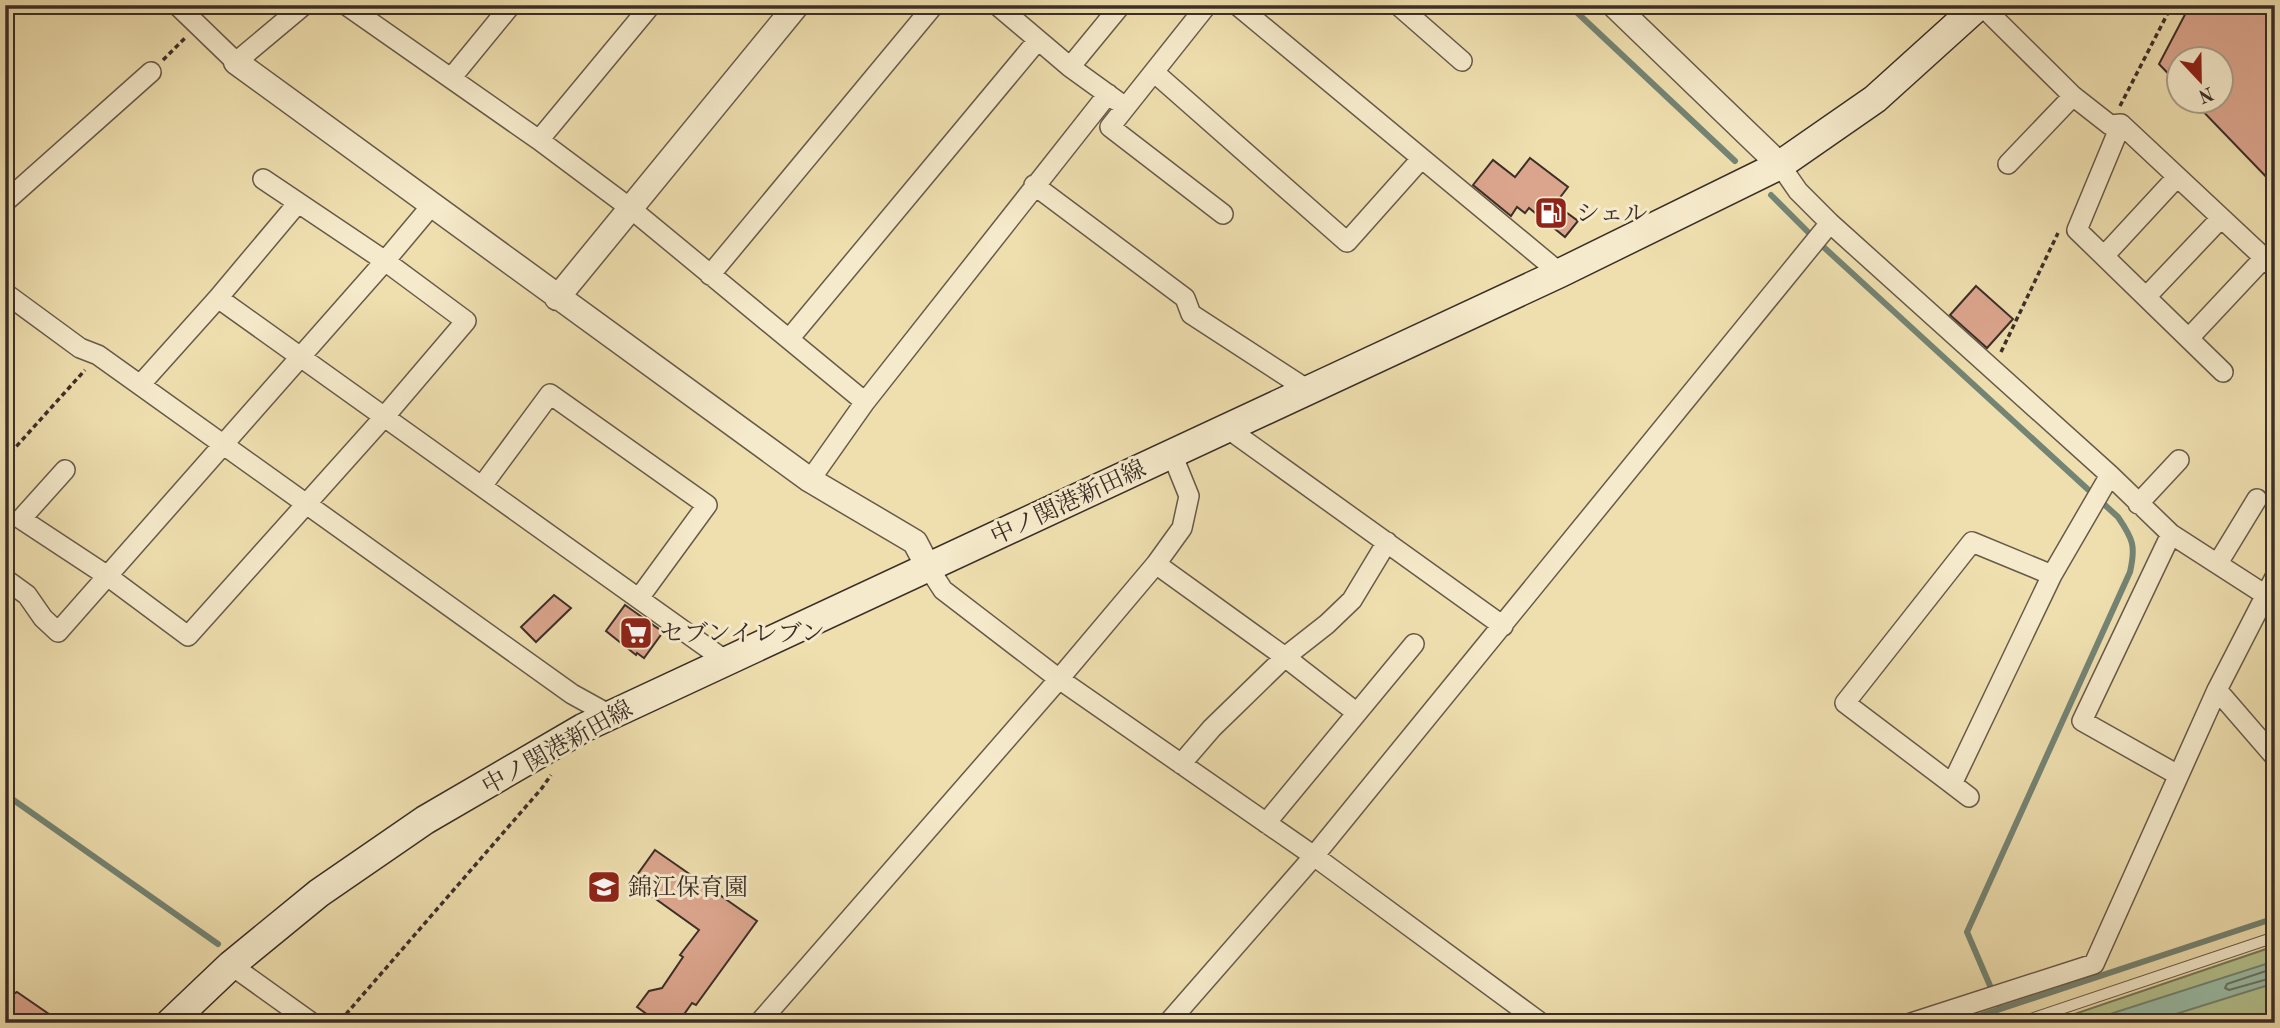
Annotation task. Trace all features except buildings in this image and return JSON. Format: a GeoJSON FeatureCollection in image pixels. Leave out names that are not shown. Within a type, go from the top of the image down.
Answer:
{"type":"FeatureCollection","features":[{"type":"Feature","properties":{"kind":"main road","name":"中ノ関港新田線"},"geometry":{"type":"LineString","coordinates":[[170,1023],[231,965],[319,893],[425,820],[583,728],[1560,273],[1780,165],[1875,99],[1980,5]]}},
{"type":"Feature","properties":{"kind":"street"},"geometry":{"type":"LineString","coordinates":[[177,5],[236,62],[557,298],[810,480],[915,541],[943,590],[1059,679],[1314,856],[1541,1023]]}},
{"type":"Feature","properties":{"kind":"street"},"geometry":{"type":"LineString","coordinates":[[236,62],[304,5]]}},
{"type":"Feature","properties":{"kind":"street"},"geometry":{"type":"LineString","coordinates":[[346,5],[452,77],[630,208],[865,402]]}},
{"type":"Feature","properties":{"kind":"street"},"geometry":{"type":"LineString","coordinates":[[452,77],[511,5]]}},
{"type":"Feature","properties":{"kind":"street"},"geometry":{"type":"LineString","coordinates":[[539,140],[651,5]]}},
{"type":"Feature","properties":{"kind":"street"},"geometry":{"type":"LineString","coordinates":[[557,298],[797,5]]}},
{"type":"Feature","properties":{"kind":"street"},"geometry":{"type":"LineString","coordinates":[[710,275],[934,5]]}},
{"type":"Feature","properties":{"kind":"street"},"geometry":{"type":"LineString","coordinates":[[997,5],[1070,67],[1127,107]]}},
{"type":"Feature","properties":{"kind":"street"},"geometry":{"type":"LineString","coordinates":[[1070,67],[1121,5]]}},
{"type":"Feature","properties":{"kind":"street"},"geometry":{"type":"LineString","coordinates":[[1208,5],[1110,127],[1223,214]]}},
{"type":"Feature","properties":{"kind":"street"},"geometry":{"type":"LineString","coordinates":[[1237,5],[1560,273]]}},
{"type":"Feature","properties":{"kind":"street"},"geometry":{"type":"LineString","coordinates":[[1398,5],[1462,61]]}},
{"type":"Feature","properties":{"kind":"street"},"geometry":{"type":"LineString","coordinates":[[1614,5],[1780,165],[1798,191],[1830,223],[2110,475],[2171,534],[2270,599]]}},
{"type":"Feature","properties":{"kind":"street"},"geometry":{"type":"LineString","coordinates":[[1980,5],[2073,96],[2110,125],[2121,124],[2269,263],[2189,338]]}},
{"type":"Feature","properties":{"kind":"street"},"geometry":{"type":"LineString","coordinates":[[789,339],[1038,40]]}},
{"type":"Feature","properties":{"kind":"street"},"geometry":{"type":"LineString","coordinates":[[5,202],[151,72]]}},
{"type":"Feature","properties":{"kind":"street"},"geometry":{"type":"LineString","coordinates":[[1155,73],[1347,242],[1421,159]]}},
{"type":"Feature","properties":{"kind":"street"},"geometry":{"type":"LineString","coordinates":[[810,480],[865,402],[1108,94]]}},
{"type":"Feature","properties":{"kind":"street"},"geometry":{"type":"LineString","coordinates":[[2008,164],[2073,96]]}},
{"type":"Feature","properties":{"kind":"street"},"geometry":{"type":"LineString","coordinates":[[2121,124],[2077,230],[2223,372]]}},
{"type":"Feature","properties":{"kind":"street"},"geometry":{"type":"LineString","coordinates":[[2104,256],[2177,177]]}},
{"type":"Feature","properties":{"kind":"street"},"geometry":{"type":"LineString","coordinates":[[65,470],[21,519],[106,575],[188,636],[386,416],[466,321],[385,261],[263,180]]}},
{"type":"Feature","properties":{"kind":"street"},"geometry":{"type":"LineString","coordinates":[[1034,185],[1185,298],[1191,314],[1308,390]]}},
{"type":"Feature","properties":{"kind":"street"},"geometry":{"type":"LineString","coordinates":[[140,385],[297,204]]}},
{"type":"Feature","properties":{"kind":"street"},"geometry":{"type":"LineString","coordinates":[[5,579],[27,595],[43,618],[58,632],[432,205]]}},
{"type":"Feature","properties":{"kind":"street"},"geometry":{"type":"LineString","coordinates":[[2146,297],[2221,218]]}},
{"type":"Feature","properties":{"kind":"street"},"geometry":{"type":"LineString","coordinates":[[1168,1023],[1314,856],[1830,223]]}},
{"type":"Feature","properties":{"kind":"street"},"geometry":{"type":"LineString","coordinates":[[5,293],[80,348],[98,355],[572,694],[610,715]]}},
{"type":"Feature","properties":{"kind":"street"},"geometry":{"type":"LineString","coordinates":[[218,298],[726,661]]}},
{"type":"Feature","properties":{"kind":"street"},"geometry":{"type":"LineString","coordinates":[[482,485],[550,394],[707,505],[639,598]]}},
{"type":"Feature","properties":{"kind":"street"},"geometry":{"type":"LineString","coordinates":[[1227,428],[1503,626]]}},
{"type":"Feature","properties":{"kind":"street"},"geometry":{"type":"LineString","coordinates":[[759,1023],[1156,564],[1182,528],[1189,496],[1172,454]]}},
{"type":"Feature","properties":{"kind":"street"},"geometry":{"type":"LineString","coordinates":[[2138,504],[2179,460]]}},
{"type":"Feature","properties":{"kind":"street"},"geometry":{"type":"LineString","coordinates":[[1952,784],[2052,575],[2110,475]]}},
{"type":"Feature","properties":{"kind":"street"},"geometry":{"type":"LineString","coordinates":[[2218,563],[2257,499]]}},
{"type":"Feature","properties":{"kind":"street"},"geometry":{"type":"LineString","coordinates":[[2171,534],[2082,721],[2178,775]]}},
{"type":"Feature","properties":{"kind":"street"},"geometry":{"type":"LineString","coordinates":[[1181,764],[1212,728],[1285,657],[1352,600],[1387,542]]}},
{"type":"Feature","properties":{"kind":"street"},"geometry":{"type":"LineString","coordinates":[[1969,797],[1845,703],[1972,542],[2052,575]]}},
{"type":"Feature","properties":{"kind":"street"},"geometry":{"type":"LineString","coordinates":[[1156,564],[1285,657],[1357,713]]}},
{"type":"Feature","properties":{"kind":"street"},"geometry":{"type":"LineString","coordinates":[[1911,1023],[2094,964],[2217,690],[2270,599],[2275,577]]}},
{"type":"Feature","properties":{"kind":"street"},"geometry":{"type":"LineString","coordinates":[[1266,823],[1413,644]]}},
{"type":"Feature","properties":{"kind":"street"},"geometry":{"type":"LineString","coordinates":[[2217,690],[2275,757]]}},
{"type":"Feature","properties":{"kind":"street"},"geometry":{"type":"LineString","coordinates":[[231,965],[312,1023]]}},
{"type":"Feature","properties":{"kind":"lane"},"geometry":{"type":"LineString","coordinates":[[2019,1023],[2275,937]]}},
{"type":"Feature","properties":{"kind":"path"},"geometry":{"type":"LineString","coordinates":[[151,72],[197,26]]}},
{"type":"Feature","properties":{"kind":"path"},"geometry":{"type":"LineString","coordinates":[[5,459],[98,355]]}},
{"type":"Feature","properties":{"kind":"path"},"geometry":{"type":"LineString","coordinates":[[348,1023],[348,1013],[542,789],[556,768]]}},
{"type":"Feature","properties":{"kind":"shaded area"},"geometry":{"type":"Polygon","coordinates":[[[2275,946],[2275,1023],[2048,1023],[2275,946]]]}},
{"type":"Feature","properties":{"kind":"water"},"geometry":{"type":"Polygon","coordinates":[[[2275,961],[2275,983],[2147,1023],[2082,1023],[2275,961]]]}},
{"type":"Feature","properties":{"kind":"waterway"},"geometry":{"type":"LineString","coordinates":[[1569,5],[1735,161]]}},
{"type":"Feature","properties":{"kind":"waterway"},"geometry":{"type":"LineString","coordinates":[[1771,195],[1817,241],[2118,517],[2132,543],[2130,572],[1967,932],[2000,1009]]}},
{"type":"Feature","properties":{"kind":"waterway"},"geometry":{"type":"LineString","coordinates":[[5,794],[218,944]]}},
{"type":"Feature","properties":{"kind":"waterway"},"geometry":{"type":"LineString","coordinates":[[1958,1023],[2275,918]]}},
{"type":"Feature","properties":{"kind":"place","name":"シェル"},"geometry":{"type":"Point","coordinates":[1551,213]}},
{"type":"Feature","properties":{"kind":"place","name":"セブンイレブン"},"geometry":{"type":"Point","coordinates":[636,633]}},
{"type":"Feature","properties":{"kind":"place","name":"錦江保育園"},"geometry":{"type":"Point","coordinates":[604,887]}}]}
